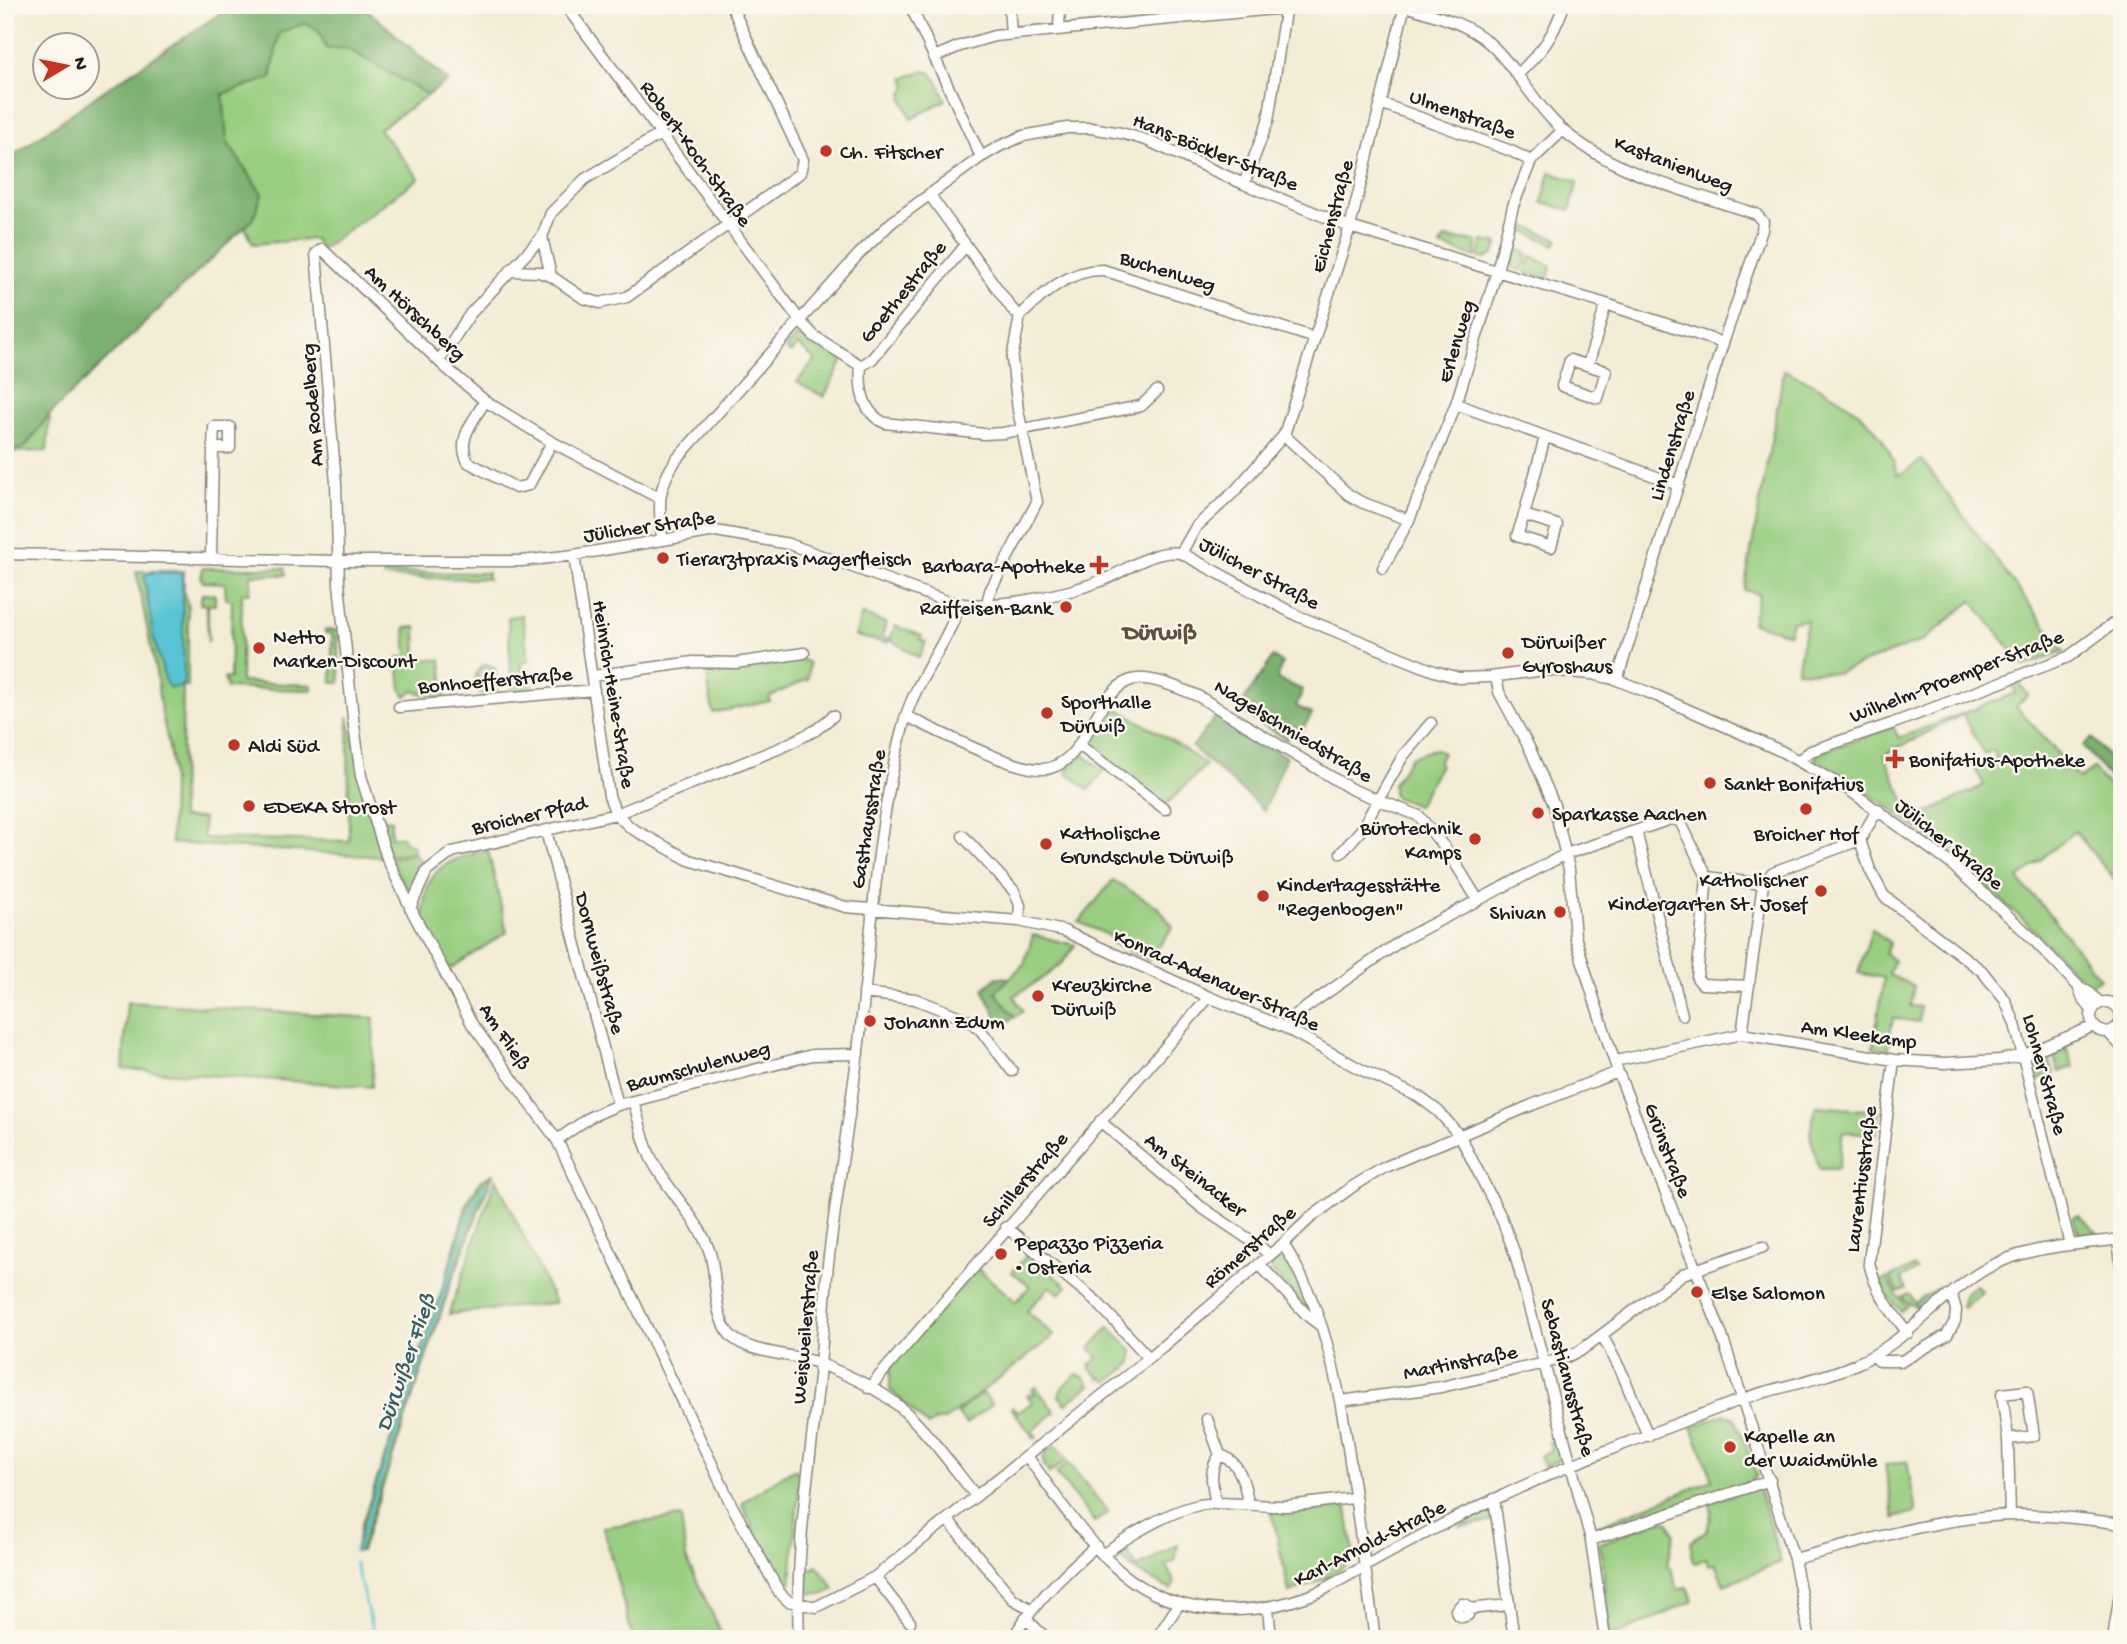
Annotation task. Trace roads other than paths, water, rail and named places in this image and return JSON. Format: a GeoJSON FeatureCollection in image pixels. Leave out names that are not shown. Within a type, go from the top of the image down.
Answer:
{"type":"FeatureCollection","features":[{"type":"Feature","properties":{"kind":"street","name":"Robert-Koch-Straße"},"geometry":{"type":"LineString","coordinates":[[565,5],[659,135],[801,322]]}},
{"type":"Feature","properties":{"kind":"street"},"geometry":{"type":"LineString","coordinates":[[511,271],[539,272],[551,276],[583,298],[600,303],[627,297],[800,173],[803,160],[730,5]]}},
{"type":"Feature","properties":{"kind":"street"},"geometry":{"type":"LineString","coordinates":[[910,5],[981,157]]}},
{"type":"Feature","properties":{"kind":"street"},"geometry":{"type":"LineString","coordinates":[[1009,5],[1011,34]]}},
{"type":"Feature","properties":{"kind":"street"},"geometry":{"type":"LineString","coordinates":[[1059,29],[1060,5]]}},
{"type":"Feature","properties":{"kind":"street"},"geometry":{"type":"LineString","coordinates":[[1517,75],[1542,51],[1564,5]]}},
{"type":"Feature","properties":{"kind":"street","name":"Kastanienweg"},"geometry":{"type":"LineString","coordinates":[[1405,6],[1454,22],[1488,41],[1563,130],[1598,155],[1623,168],[1756,214],[1763,222]]}},
{"type":"Feature","properties":{"kind":"street","name":"Eichenstraße"},"geometry":{"type":"LineString","coordinates":[[1181,553],[1196,527],[1235,491],[1284,435],[1350,227],[1405,6]]}},
{"type":"Feature","properties":{"kind":"street"},"geometry":{"type":"LineString","coordinates":[[934,57],[984,38],[1011,34],[1183,11],[1285,7],[1268,121],[1244,184]]}},
{"type":"Feature","properties":{"kind":"street","name":"Ulmenstraße"},"geometry":{"type":"LineString","coordinates":[[1380,103],[1511,151],[1531,161]]}},
{"type":"Feature","properties":{"kind":"street","name":"Hans-Böckler-Straße"},"geometry":{"type":"LineString","coordinates":[[662,539],[659,498],[666,475],[676,460],[858,255],[892,222],[981,157],[1023,136],[1045,131],[1091,128],[1121,132],[1146,140],[1350,227],[1723,342]]}},
{"type":"Feature","properties":{"kind":"street","name":"Erlenweg"},"geometry":{"type":"LineString","coordinates":[[1383,568],[1409,520],[1455,404],[1497,271],[1513,206],[1531,161],[1563,130]]}},
{"type":"Feature","properties":{"kind":"street"},"geometry":{"type":"LineString","coordinates":[[439,361],[470,314],[542,237],[551,213],[586,179],[659,135]]}},
{"type":"Feature","properties":{"kind":"street","name":"Goethestraße"},"geometry":{"type":"LineString","coordinates":[[929,194],[965,246],[1020,316]]}},
{"type":"Feature","properties":{"kind":"street","name":"Lindenstraße"},"geometry":{"type":"LineString","coordinates":[[1617,680],[1763,222]]}},
{"type":"Feature","properties":{"kind":"street"},"geometry":{"type":"LineString","coordinates":[[542,237],[551,276]]}},
{"type":"Feature","properties":{"kind":"street","name":"Goethestraße"},"geometry":{"type":"LineString","coordinates":[[801,322],[814,336],[861,366],[872,359],[965,246]]}},
{"type":"Feature","properties":{"kind":"street","name":"Am Hörschberg"},"geometry":{"type":"LineString","coordinates":[[322,249],[439,361],[485,401],[552,442],[659,498]]}},
{"type":"Feature","properties":{"kind":"street","name":"Am Rodelberg"},"geometry":{"type":"LineString","coordinates":[[322,249],[316,254],[335,470],[338,561]]}},
{"type":"Feature","properties":{"kind":"street","name":"Buchenweg"},"geometry":{"type":"LineString","coordinates":[[1020,316],[1035,301],[1067,278],[1090,269],[1103,270],[1315,338]]}},
{"type":"Feature","properties":{"kind":"street"},"geometry":{"type":"LineString","coordinates":[[1588,365],[1606,304]]}},
{"type":"Feature","properties":{"kind":"street"},"geometry":{"type":"LineString","coordinates":[[987,603],[990,591],[1037,502],[1021,430],[1013,359],[1020,316]]}},
{"type":"Feature","properties":{"kind":"street"},"geometry":{"type":"LineString","coordinates":[[861,366],[861,392],[874,418],[885,423],[984,434],[1021,430],[1141,406],[1157,391]]}},
{"type":"Feature","properties":{"kind":"street"},"geometry":{"type":"LineString","coordinates":[[485,401],[467,430],[462,446],[468,462],[516,488],[522,488],[528,485],[552,442]]}},
{"type":"Feature","properties":{"kind":"street"},"geometry":{"type":"LineString","coordinates":[[1455,404],[1679,485]]}},
{"type":"Feature","properties":{"kind":"street"},"geometry":{"type":"LineString","coordinates":[[1284,435],[1349,495],[1409,520]]}},
{"type":"Feature","properties":{"kind":"street"},"geometry":{"type":"LineString","coordinates":[[1524,515],[1545,437]]}},
{"type":"Feature","properties":{"kind":"street"},"geometry":{"type":"LineString","coordinates":[[211,557],[214,448]]}},
{"type":"Feature","properties":{"kind":"street","name":"Jülicher Straße"},"geometry":{"type":"LineString","coordinates":[[5,554],[338,561],[522,561],[716,531],[778,542],[960,604],[1034,598],[1074,591],[1151,556],[1171,551],[1181,553],[1297,616],[1434,671],[1459,678],[1496,677],[1545,670],[1592,674],[1617,680],[1799,760],[1878,809],[1950,863],[1987,895],[2078,986],[2090,993],[2096,1007]]}},
{"type":"Feature","properties":{"kind":"street","name":"Heinrich-Heine-Straße"},"geometry":{"type":"LineString","coordinates":[[574,555],[609,796],[616,814],[631,828],[689,860],[846,907],[872,909]]}},
{"type":"Feature","properties":{"kind":"street","name":"Am Fließ"},"geometry":{"type":"LineString","coordinates":[[338,561],[359,771],[387,858],[410,908],[472,1024],[556,1140],[731,1504],[779,1592],[797,1605]]}},
{"type":"Feature","properties":{"kind":"street","name":"Gasthausstraße"},"geometry":{"type":"LineString","coordinates":[[858,1054],[883,817],[906,716],[960,604]]}},
{"type":"Feature","properties":{"kind":"street","name":"Wilhelm-Proemper-Straße"},"geometry":{"type":"LineString","coordinates":[[1799,760],[1811,751],[1891,724],[2068,657],[2122,617]]}},
{"type":"Feature","properties":{"kind":"street"},"geometry":{"type":"LineString","coordinates":[[592,677],[693,662],[736,663],[804,653]]}},
{"type":"Feature","properties":{"kind":"street","name":"Grünstraße"},"geometry":{"type":"LineString","coordinates":[[1496,677],[1499,692],[1530,749],[1554,806],[1566,854],[1575,936],[1618,1072],[1721,1333],[1794,1559],[1810,1639]]}},
{"type":"Feature","properties":{"kind":"street","name":"Nagelschmiedstraße"},"geometry":{"type":"LineString","coordinates":[[906,716],[981,750],[1031,768],[1044,769],[1056,765],[1079,745],[1118,689],[1129,681],[1145,680],[1176,687],[1198,696],[1351,789],[1419,816],[1449,853],[1478,900]]}},
{"type":"Feature","properties":{"kind":"street","name":"Bonhoefferstraße"},"geometry":{"type":"LineString","coordinates":[[399,707],[594,690]]}},
{"type":"Feature","properties":{"kind":"street","name":"Broicher Pfad"},"geometry":{"type":"LineString","coordinates":[[410,908],[427,871],[452,852],[616,814],[780,748],[816,730],[833,716]]}},
{"type":"Feature","properties":{"kind":"street"},"geometry":{"type":"LineString","coordinates":[[1341,853],[1361,830],[1403,756],[1431,723]]}},
{"type":"Feature","properties":{"kind":"street"},"geometry":{"type":"LineString","coordinates":[[1079,745],[1165,808]]}},
{"type":"Feature","properties":{"kind":"street"},"geometry":{"type":"LineString","coordinates":[[1742,1034],[1763,884],[1773,872],[1860,840],[1878,809]]}},
{"type":"Feature","properties":{"kind":"street"},"geometry":{"type":"LineString","coordinates":[[1284,1027],[1291,1018],[1402,940],[1566,854],[1671,819],[1680,821],[1707,877],[1698,982],[1749,986]]}},
{"type":"Feature","properties":{"kind":"street","name":"Dornweißstraße"},"geometry":{"type":"LineString","coordinates":[[546,831],[618,1105]]}},
{"type":"Feature","properties":{"kind":"street"},"geometry":{"type":"LineString","coordinates":[[1636,831],[1682,1015]]}},
{"type":"Feature","properties":{"kind":"street"},"geometry":{"type":"LineString","coordinates":[[963,836],[1014,891],[1020,905],[1018,921]]}},
{"type":"Feature","properties":{"kind":"street","name":"Lohner Straße"},"geometry":{"type":"LineString","coordinates":[[1860,840],[1870,870],[1884,896],[1982,971],[2005,1000],[2024,1055],[2070,1245]]}},
{"type":"Feature","properties":{"kind":"street"},"geometry":{"type":"LineString","coordinates":[[1707,877],[1763,884]]}},
{"type":"Feature","properties":{"kind":"street","name":"Konrad-Adenauer-Straße"},"geometry":{"type":"LineString","coordinates":[[872,909],[1018,921],[1064,931],[1209,997],[1284,1027],[1360,1069],[1419,1097],[1438,1111],[1460,1136]]}},
{"type":"Feature","properties":{"kind":"street"},"geometry":{"type":"LineString","coordinates":[[864,993],[915,999],[968,1020],[979,1028],[1012,1072]]}},
{"type":"Feature","properties":{"kind":"street","name":"Schillerstraße"},"geometry":{"type":"LineString","coordinates":[[869,1388],[1006,1227],[1209,997]]}},
{"type":"Feature","properties":{"kind":"street"},"geometry":{"type":"LineString","coordinates":[[2116,1030],[2103,1032],[2094,1026],[2091,1016],[2096,1007],[2107,1001],[2120,1007],[2116,1030],[2122,1046]]}},
{"type":"Feature","properties":{"kind":"street","name":"Am Kleekamp"},"geometry":{"type":"LineString","coordinates":[[1615,1061],[1742,1034],[1894,1060],[1944,1063],[2000,1060],[2024,1055],[2094,1026]]}},
{"type":"Feature","properties":{"kind":"street","name":"Baumschulenweg"},"geometry":{"type":"LineString","coordinates":[[556,1140],[590,1117],[618,1105],[812,1055],[858,1054]]}},
{"type":"Feature","properties":{"kind":"street","name":"Weisweilerstraße"},"geometry":{"type":"LineString","coordinates":[[799,1639],[797,1605],[821,1364],[828,1263],[858,1054]]}},
{"type":"Feature","properties":{"kind":"street","name":"Laurentiusstraße"},"geometry":{"type":"LineString","coordinates":[[1894,1060],[1869,1262],[1873,1281],[1881,1298],[1908,1333]]}},
{"type":"Feature","properties":{"kind":"street","name":"Römerstraße"},"geometry":{"type":"LineString","coordinates":[[797,1605],[816,1606],[875,1577],[1149,1358],[1326,1205],[1352,1187],[1385,1167],[1618,1072]]}},
{"type":"Feature","properties":{"kind":"street"},"geometry":{"type":"LineString","coordinates":[[634,1102],[651,1158],[710,1253],[721,1320],[730,1335],[746,1346],[806,1358],[821,1364],[898,1406],[924,1431],[976,1496]]}},
{"type":"Feature","properties":{"kind":"street","name":"Am Steinacker"},"geometry":{"type":"LineString","coordinates":[[1100,1121],[1201,1207],[1269,1255]]}},
{"type":"Feature","properties":{"kind":"street","name":"Sebastianusstraße"},"geometry":{"type":"LineString","coordinates":[[1460,1136],[1501,1217],[1515,1254],[1591,1540],[1605,1639]]}},
{"type":"Feature","properties":{"kind":"street"},"geometry":{"type":"LineString","coordinates":[[1006,1227],[1096,1301],[1149,1358]]}},
{"type":"Feature","properties":{"kind":"street"},"geometry":{"type":"LineString","coordinates":[[2120,1239],[2122,1273]]}},
{"type":"Feature","properties":{"kind":"street","name":"Karl-Arnold-Straße"},"geometry":{"type":"LineString","coordinates":[[1027,1456],[1100,1550],[1122,1573],[1148,1590],[1179,1604],[1217,1611],[1268,1608],[1321,1591],[1494,1499],[1572,1465],[1742,1400],[1834,1373],[1874,1356],[1908,1333],[1980,1272],[2010,1257],[2070,1245],[2120,1239]]}},
{"type":"Feature","properties":{"kind":"street"},"geometry":{"type":"LineString","coordinates":[[1283,1244],[1318,1312],[1332,1360],[1356,1498],[1375,1639]]}},
{"type":"Feature","properties":{"kind":"street","name":"Martinstraße"},"geometry":{"type":"LineString","coordinates":[[1341,1401],[1441,1387],[1545,1364],[1580,1351],[1683,1274],[1763,1247]]}},
{"type":"Feature","properties":{"kind":"street"},"geometry":{"type":"LineString","coordinates":[[1259,1265],[1321,1326]]}},
{"type":"Feature","properties":{"kind":"street"},"geometry":{"type":"LineString","coordinates":[[1874,1356],[1879,1361],[1902,1361],[1947,1335],[1955,1321],[1956,1310],[1952,1295]]}},
{"type":"Feature","properties":{"kind":"street"},"geometry":{"type":"LineString","coordinates":[[1602,1335],[1623,1375],[1648,1436]]}},
{"type":"Feature","properties":{"kind":"street"},"geometry":{"type":"LineString","coordinates":[[2008,1439],[2034,1436],[2027,1391],[2002,1394],[2008,1439],[2010,1515]]}},
{"type":"Feature","properties":{"kind":"street"},"geometry":{"type":"LineString","coordinates":[[1207,1419],[1220,1455],[1236,1465],[1248,1503]]}},
{"type":"Feature","properties":{"kind":"street"},"geometry":{"type":"LineString","coordinates":[[1216,1504],[1211,1473],[1212,1464],[1220,1455]]}},
{"type":"Feature","properties":{"kind":"street"},"geometry":{"type":"LineString","coordinates":[[1591,1540],[1770,1480]]}},
{"type":"Feature","properties":{"kind":"street"},"geometry":{"type":"LineString","coordinates":[[1012,1639],[1028,1614],[1060,1578],[1100,1550],[1171,1516],[1199,1506],[1216,1504],[1284,1506],[1356,1498]]}},
{"type":"Feature","properties":{"kind":"street"},"geometry":{"type":"LineString","coordinates":[[1494,1499],[1514,1639]]}},
{"type":"Feature","properties":{"kind":"street"},"geometry":{"type":"LineString","coordinates":[[1794,1559],[1954,1521],[2010,1515],[2067,1517],[2122,1524]]}},
{"type":"Feature","properties":{"kind":"street"},"geometry":{"type":"LineString","coordinates":[[948,1520],[1048,1639]]}},
{"type":"Feature","properties":{"kind":"street"},"geometry":{"type":"LineString","coordinates":[[875,1577],[910,1622]]}},
{"type":"Feature","properties":{"kind":"street"},"geometry":{"type":"LineString","coordinates":[[2113,1639],[2122,1580]]}},
{"type":"Feature","properties":{"kind":"street"},"geometry":{"type":"LineString","coordinates":[[1156,1639],[1179,1604]]}},
{"type":"Feature","properties":{"kind":"street"},"geometry":{"type":"LineString","coordinates":[[1469,1609],[1508,1605]]}},
{"type":"Feature","properties":{"kind":"street"},"geometry":{"type":"LineString","coordinates":[[1268,1608],[1271,1639]]}},
{"type":"Feature","properties":{"kind":"water"},"geometry":{"type":"Polygon","coordinates":[[[154,572],[182,573],[184,682],[180,687],[170,688],[166,683],[153,636],[144,575],[154,572]]]}},
{"type":"Feature","properties":{"kind":"waterway","name":"Dürwißer Fließ"},"geometry":{"type":"LineString","coordinates":[[356,1552],[475,1201],[486,1185]]}},
{"type":"Feature","properties":{"kind":"waterway","name":"Dürwißer Fließ"},"geometry":{"type":"LineString","coordinates":[[355,1563],[375,1639]]}},
{"type":"Feature","properties":{"kind":"place","name":"Ch. Fitscher"},"geometry":{"type":"Point","coordinates":[826,151]}},
{"type":"Feature","properties":{"kind":"place","name":"Tierarztpraxis Magerfleisch"},"geometry":{"type":"Point","coordinates":[663,558]}},
{"type":"Feature","properties":{"kind":"place","name":"Barbara-Apotheke"},"geometry":{"type":"Point","coordinates":[1099,565]}},
{"type":"Feature","properties":{"kind":"place","name":"Raiffeisen-Bank"},"geometry":{"type":"Point","coordinates":[1066,607]}},
{"type":"Feature","properties":{"kind":"place","name":"Netto Marken-Discount"},"geometry":{"type":"Point","coordinates":[259,648]}},
{"type":"Feature","properties":{"kind":"place","name":"Dürwißer Gyroshaus"},"geometry":{"type":"Point","coordinates":[1508,653]}},
{"type":"Feature","properties":{"kind":"place","name":"Sporthalle Dürwiß"},"geometry":{"type":"Point","coordinates":[1047,713]}},
{"type":"Feature","properties":{"kind":"place","name":"Aldi Süd"},"geometry":{"type":"Point","coordinates":[234,745]}},
{"type":"Feature","properties":{"kind":"place","name":"Bonifatius-Apotheke"},"geometry":{"type":"Point","coordinates":[1895,759]}},
{"type":"Feature","properties":{"kind":"place","name":"Sankt Bonifatius"},"geometry":{"type":"Point","coordinates":[1710,783]}},
{"type":"Feature","properties":{"kind":"place","name":"EDEKA Storost"},"geometry":{"type":"Point","coordinates":[249,806]}},
{"type":"Feature","properties":{"kind":"place","name":"Broicher Hof"},"geometry":{"type":"Point","coordinates":[1806,809]}},
{"type":"Feature","properties":{"kind":"place","name":"Sparkasse Aachen"},"geometry":{"type":"Point","coordinates":[1538,813]}},
{"type":"Feature","properties":{"kind":"place","name":"Bürotechnik Kamps"},"geometry":{"type":"Point","coordinates":[1475,839]}},
{"type":"Feature","properties":{"kind":"place","name":"Katholische Grundschule Dürwiß"},"geometry":{"type":"Point","coordinates":[1046,844]}},
{"type":"Feature","properties":{"kind":"place","name":"Katholischer Kindergarten St. Josef"},"geometry":{"type":"Point","coordinates":[1821,891]}},
{"type":"Feature","properties":{"kind":"place","name":"Kindertagesstätte \"Regenbogen\""},"geometry":{"type":"Point","coordinates":[1263,896]}},
{"type":"Feature","properties":{"kind":"place","name":"Shivan"},"geometry":{"type":"Point","coordinates":[1560,912]}},
{"type":"Feature","properties":{"kind":"place","name":"Kreuzkirche Dürwiß"},"geometry":{"type":"Point","coordinates":[1038,996]}},
{"type":"Feature","properties":{"kind":"place","name":"Johann Zdum"},"geometry":{"type":"Point","coordinates":[870,1021]}},
{"type":"Feature","properties":{"kind":"place","name":"Pepazzo Pizzeria • Osteria"},"geometry":{"type":"Point","coordinates":[1001,1254]}},
{"type":"Feature","properties":{"kind":"place","name":"Else Salomon"},"geometry":{"type":"Point","coordinates":[1697,1292]}},
{"type":"Feature","properties":{"kind":"place","name":"Kapelle an der Waidmühle"},"geometry":{"type":"Point","coordinates":[1730,1447]}},
{"type":"Feature","properties":{"kind":"district","name":"Dürwiß"},"geometry":{"type":"Point","coordinates":[1160,631]}}]}
